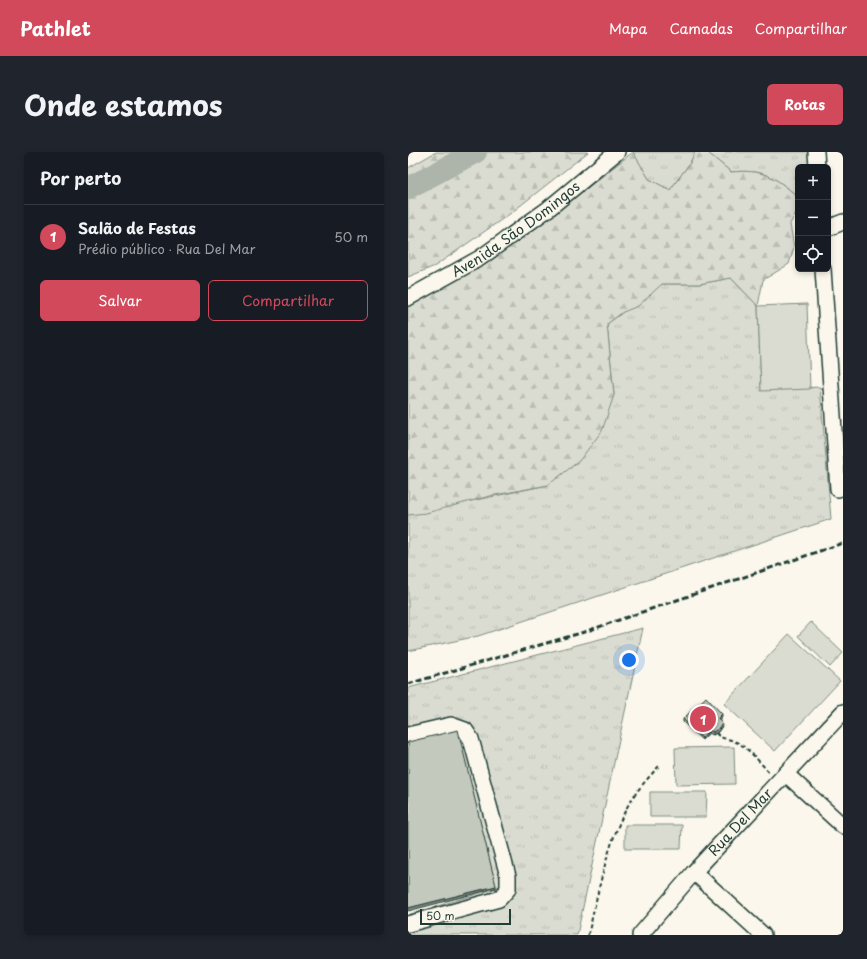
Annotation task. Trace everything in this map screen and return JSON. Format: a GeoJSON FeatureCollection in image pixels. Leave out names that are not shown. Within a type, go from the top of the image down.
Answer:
{"type":"FeatureCollection","features":[{"type":"Feature","properties":{"kind":"street","name":"Avenida São Domingos"},"geometry":{"type":"LineString","coordinates":[[408,298],[480,258],[548,209],[617,152]]}},
{"type":"Feature","properties":{"kind":"street"},"geometry":{"type":"LineString","coordinates":[[816,152],[817,164]]}},
{"type":"Feature","properties":{"kind":"street"},"geometry":{"type":"LineString","coordinates":[[831,227],[843,222]]}},
{"type":"Feature","properties":{"kind":"street"},"geometry":{"type":"LineString","coordinates":[[823,272],[841,488]]}},
{"type":"Feature","properties":{"kind":"street","name":"Rua Del Mar"},"geometry":{"type":"LineString","coordinates":[[640,935],[694,872],[843,712]]}},
{"type":"Feature","properties":{"kind":"street"},"geometry":{"type":"LineString","coordinates":[[408,735],[451,725],[465,730],[471,739],[508,876],[508,889],[499,899],[408,924]]}},
{"type":"Feature","properties":{"kind":"street"},"geometry":{"type":"LineString","coordinates":[[786,774],[843,826]]}},
{"type":"Feature","properties":{"kind":"street"},"geometry":{"type":"LineString","coordinates":[[694,872],[763,935]]}},
{"type":"Feature","properties":{"kind":"path"},"geometry":{"type":"LineString","coordinates":[[716,733],[722,739],[735,742],[763,766]]}},
{"type":"Feature","properties":{"kind":"path"},"geometry":{"type":"LineString","coordinates":[[588,935],[604,870],[616,834],[630,802],[659,766]]}},
{"type":"Feature","properties":{"kind":"green space"},"geometry":{"type":"Polygon","coordinates":[[[436,152],[588,152],[511,213],[435,266],[408,277],[408,168],[436,152]]]}},
{"type":"Feature","properties":{"kind":"green space"},"geometry":{"type":"Polygon","coordinates":[[[633,152],[649,179],[670,190],[690,163],[695,152],[707,152],[731,172],[742,171],[760,173],[775,179],[795,195],[795,215],[790,224],[794,247],[789,264],[763,280],[758,306],[731,278],[699,284],[662,284],[638,306],[623,312],[607,324],[614,395],[602,431],[579,461],[548,485],[490,496],[426,513],[408,515],[408,306],[485,264],[539,226],[633,152]]]}},
{"type":"Feature","properties":{"kind":"green space"},"geometry":{"type":"Polygon","coordinates":[[[695,152],[690,163],[670,190],[649,179],[633,153],[695,152]]]}},
{"type":"Feature","properties":{"kind":"green space"},"geometry":{"type":"Polygon","coordinates":[[[707,152],[810,152],[811,164],[795,164],[795,195],[775,179],[760,173],[742,171],[731,172],[707,152]]]}},
{"type":"Feature","properties":{"kind":"green space"},"geometry":{"type":"Polygon","coordinates":[[[731,278],[758,306],[761,390],[820,387],[831,519],[478,636],[408,651],[408,514],[548,485],[614,395],[607,324],[661,284],[699,284],[731,278]]]}},
{"type":"Feature","properties":{"kind":"green space"},"geometry":{"type":"Polygon","coordinates":[[[807,304],[810,389],[761,391],[758,306],[807,304]]]}},
{"type":"Feature","properties":{"kind":"green space"},"geometry":{"type":"Polygon","coordinates":[[[811,622],[843,653],[830,667],[798,636],[811,622]]]}},
{"type":"Feature","properties":{"kind":"green space"},"geometry":{"type":"Polygon","coordinates":[[[643,628],[577,935],[408,935],[408,915],[496,888],[408,741],[408,688],[643,628]]]}},
{"type":"Feature","properties":{"kind":"green space"},"geometry":{"type":"Polygon","coordinates":[[[789,634],[840,681],[775,751],[724,704],[789,634]]]}},
{"type":"Feature","properties":{"kind":"green space"},"geometry":{"type":"Polygon","coordinates":[[[734,747],[735,784],[676,785],[675,748],[734,747]]]}},
{"type":"Feature","properties":{"kind":"green space"},"geometry":{"type":"Polygon","coordinates":[[[650,792],[707,792],[706,817],[650,817],[650,792]]]}},
{"type":"Feature","properties":{"kind":"green space"},"geometry":{"type":"Polygon","coordinates":[[[625,825],[682,825],[681,849],[625,849],[625,825]]]}},
{"type":"Feature","properties":{"kind":"building"},"geometry":{"type":"Polygon","coordinates":[[[706,697],[722,714],[718,718],[722,724],[713,732],[709,730],[702,738],[683,719],[706,697]]]}},
{"type":"Feature","properties":{"kind":"building"},"geometry":{"type":"Polygon","coordinates":[[[458,730],[496,886],[408,908],[408,742],[458,730]]]}},
{"type":"Feature","properties":{"kind":"waterway"},"geometry":{"type":"LineString","coordinates":[[408,188],[476,152]]}},
{"type":"Feature","properties":{"kind":"railway"},"geometry":{"type":"LineString","coordinates":[[408,684],[584,632],[843,543]]}},
{"type":"Feature","properties":{"kind":"place","name":"Salão de Festas"},"geometry":{"type":"Point","coordinates":[703,719]}}]}
